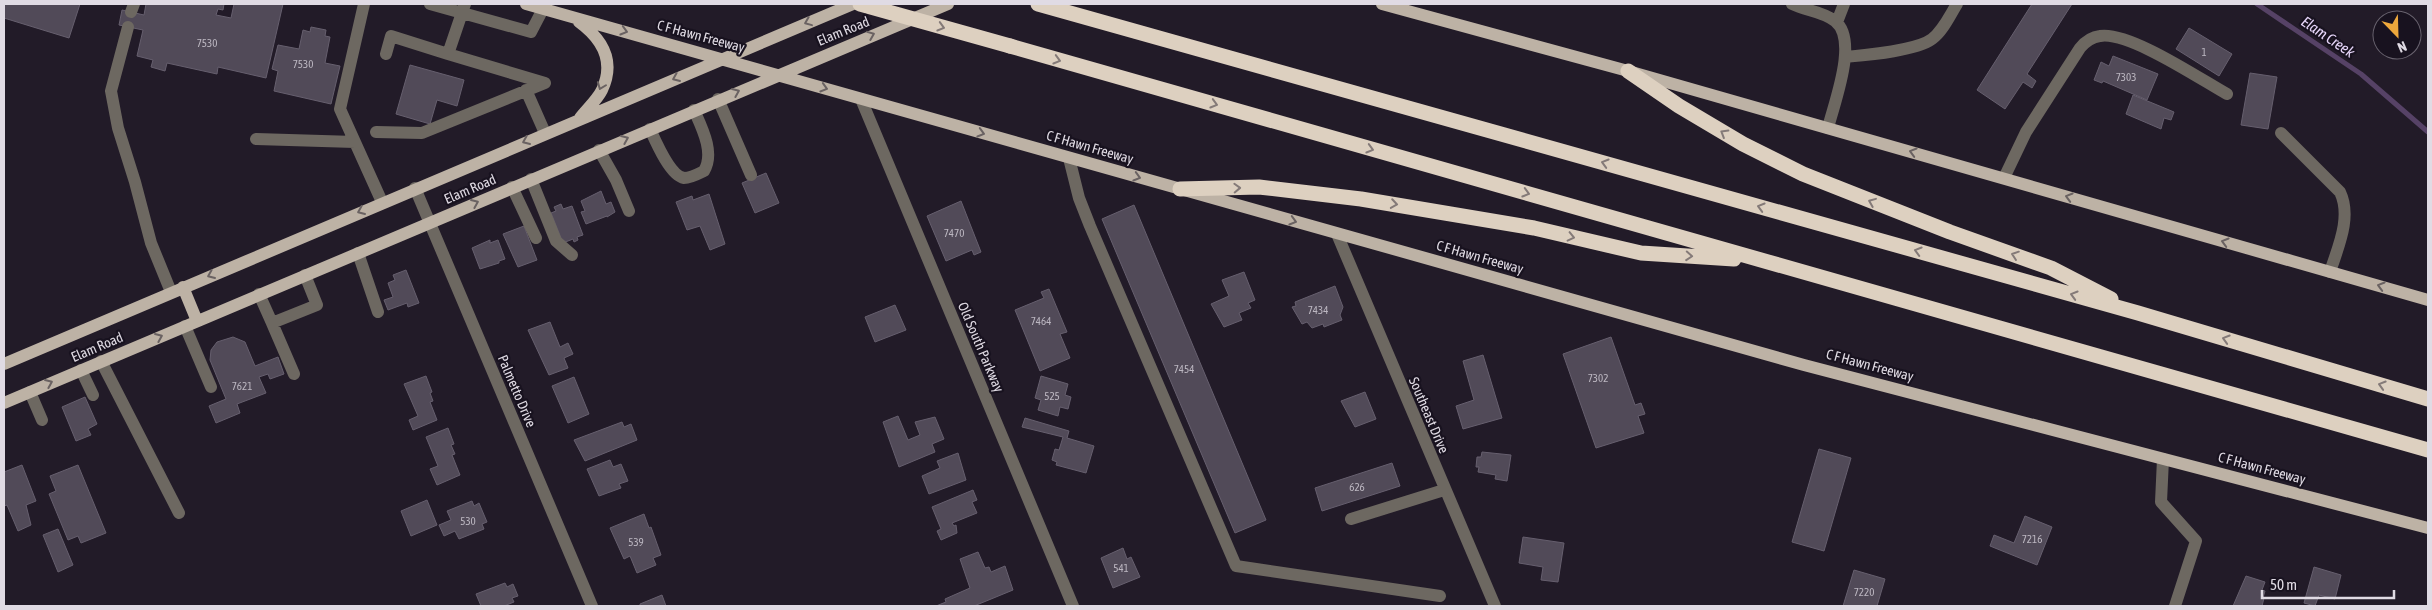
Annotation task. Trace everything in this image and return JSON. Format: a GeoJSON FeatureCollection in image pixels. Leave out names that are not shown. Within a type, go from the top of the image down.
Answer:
{"type":"FeatureCollection","features":[{"type":"Feature","properties":{"kind":"highway"},"geometry":{"type":"LineString","coordinates":[[860,4],[2428,450]]}},
{"type":"Feature","properties":{"kind":"highway"},"geometry":{"type":"LineString","coordinates":[[1038,4],[2138,313],[2428,399]]}},
{"type":"Feature","properties":{"kind":"highway"},"geometry":{"type":"LineString","coordinates":[[1628,71],[1678,106],[1803,174],[1950,232],[2051,268],[2138,313]]}},
{"type":"Feature","properties":{"kind":"highway"},"geometry":{"type":"LineString","coordinates":[[1180,190],[1259,187],[1360,199],[1534,228],[1641,253],[1765,261]]}},
{"type":"Feature","properties":{"kind":"main road","name":"C F Hawn Freeway"},"geometry":{"type":"LineString","coordinates":[[526,4],[1804,365],[2428,528]]}},
{"type":"Feature","properties":{"kind":"main road","name":"Elam Road"},"geometry":{"type":"LineString","coordinates":[[4,364],[721,58],[853,4]]}},
{"type":"Feature","properties":{"kind":"main road","name":"Elam Road"},"geometry":{"type":"LineString","coordinates":[[4,403],[718,99],[948,4]]}},
{"type":"Feature","properties":{"kind":"main road"},"geometry":{"type":"LineString","coordinates":[[1382,4],[1628,71],[2428,300]]}},
{"type":"Feature","properties":{"kind":"main road"},"geometry":{"type":"LineString","coordinates":[[573,17],[598,38],[606,60],[602,89],[580,118]]}},
{"type":"Feature","properties":{"kind":"main road"},"geometry":{"type":"LineString","coordinates":[[183,287],[198,321]]}},
{"type":"Feature","properties":{"kind":"street"},"geometry":{"type":"LineString","coordinates":[[364,4],[340,110],[382,202]]}},
{"type":"Feature","properties":{"kind":"street"},"geometry":{"type":"LineString","coordinates":[[430,4],[463,8],[532,32],[543,9]]}},
{"type":"Feature","properties":{"kind":"street"},"geometry":{"type":"LineString","coordinates":[[1792,4],[1824,14],[1836,22],[1845,36],[1845,58],[1828,128]]}},
{"type":"Feature","properties":{"kind":"street"},"geometry":{"type":"LineString","coordinates":[[1836,22],[1844,4]]}},
{"type":"Feature","properties":{"kind":"street"},"geometry":{"type":"LineString","coordinates":[[1845,58],[1924,43],[1933,38],[1957,4]]}},
{"type":"Feature","properties":{"kind":"street"},"geometry":{"type":"LineString","coordinates":[[448,54],[463,8]]}},
{"type":"Feature","properties":{"kind":"street"},"geometry":{"type":"LineString","coordinates":[[128,27],[111,91],[118,128],[151,243],[171,292]]}},
{"type":"Feature","properties":{"kind":"street"},"geometry":{"type":"LineString","coordinates":[[376,132],[422,133],[544,83],[391,36],[386,54]]}},
{"type":"Feature","properties":{"kind":"street"},"geometry":{"type":"LineString","coordinates":[[2004,178],[2026,132],[2080,48],[2092,38],[2109,36],[2144,48],[2226,94]]}},
{"type":"Feature","properties":{"kind":"street"},"geometry":{"type":"LineString","coordinates":[[526,90],[544,134]]}},
{"type":"Feature","properties":{"kind":"street"},"geometry":{"type":"LineString","coordinates":[[718,99],[751,175]]}},
{"type":"Feature","properties":{"kind":"street","name":"Old South Parkway"},"geometry":{"type":"LineString","coordinates":[[861,99],[1073,606]]}},
{"type":"Feature","properties":{"kind":"street"},"geometry":{"type":"LineString","coordinates":[[650,129],[664,157],[677,175],[684,178],[704,171],[709,157],[694,110]]}},
{"type":"Feature","properties":{"kind":"street"},"geometry":{"type":"LineString","coordinates":[[2281,133],[2340,192],[2342,197],[2345,217],[2343,230],[2330,272]]}},
{"type":"Feature","properties":{"kind":"street"},"geometry":{"type":"LineString","coordinates":[[256,140],[355,142]]}},
{"type":"Feature","properties":{"kind":"street"},"geometry":{"type":"LineString","coordinates":[[599,150],[616,180],[629,211]]}},
{"type":"Feature","properties":{"kind":"street"},"geometry":{"type":"LineString","coordinates":[[1070,158],[1079,198],[1090,226],[1236,566],[1440,596]]}},
{"type":"Feature","properties":{"kind":"street"},"geometry":{"type":"LineString","coordinates":[[530,179],[556,241],[572,254]]}},
{"type":"Feature","properties":{"kind":"street"},"geometry":{"type":"LineString","coordinates":[[512,187],[536,238]]}},
{"type":"Feature","properties":{"kind":"street","name":"Palmetto Drive"},"geometry":{"type":"LineString","coordinates":[[415,188],[592,606]]}},
{"type":"Feature","properties":{"kind":"street","name":"Southeast Drive"},"geometry":{"type":"LineString","coordinates":[[1337,234],[1444,490],[1495,606]]}},
{"type":"Feature","properties":{"kind":"street"},"geometry":{"type":"LineString","coordinates":[[358,253],[378,312]]}},
{"type":"Feature","properties":{"kind":"street"},"geometry":{"type":"LineString","coordinates":[[272,324],[317,305],[305,275]]}},
{"type":"Feature","properties":{"kind":"street"},"geometry":{"type":"LineString","coordinates":[[259,294],[294,374]]}},
{"type":"Feature","properties":{"kind":"street"},"geometry":{"type":"LineString","coordinates":[[185,326],[211,388]]}},
{"type":"Feature","properties":{"kind":"street"},"geometry":{"type":"LineString","coordinates":[[101,361],[179,513]]}},
{"type":"Feature","properties":{"kind":"street"},"geometry":{"type":"LineString","coordinates":[[81,370],[93,395]]}},
{"type":"Feature","properties":{"kind":"street"},"geometry":{"type":"LineString","coordinates":[[30,392],[42,420]]}},
{"type":"Feature","properties":{"kind":"street"},"geometry":{"type":"LineString","coordinates":[[2163,459],[2161,502],[2196,541],[2175,606]]}},
{"type":"Feature","properties":{"kind":"street"},"geometry":{"type":"LineString","coordinates":[[1351,519],[1444,490]]}},
{"type":"Feature","properties":{"kind":"building"},"geometry":{"type":"Polygon","coordinates":[[[4,4],[80,4],[69,38],[4,18],[4,4]]]}},
{"type":"Feature","properties":{"kind":"building"},"geometry":{"type":"Polygon","coordinates":[[[146,4],[224,4],[223,10],[218,9],[216,15],[231,18],[234,4],[283,4],[266,78],[218,67],[217,74],[167,63],[165,71],[151,67],[153,60],[137,56],[143,30],[119,25],[122,10],[144,15],[146,4]]]}},
{"type":"Feature","properties":{"kind":"building"},"geometry":{"type":"Polygon","coordinates":[[[2032,4],[2072,4],[2027,74],[2036,81],[2032,88],[2023,82],[2005,109],[1977,90],[2032,4]]]}},
{"type":"Feature","properties":{"kind":"building"},"geometry":{"type":"Polygon","coordinates":[[[311,27],[326,30],[325,36],[330,37],[325,63],[340,66],[331,104],[274,91],[278,71],[272,69],[278,45],[299,49],[303,30],[310,32],[311,27]]]}},
{"type":"Feature","properties":{"kind":"building"},"geometry":{"type":"Polygon","coordinates":[[[2189,28],[2232,54],[2219,76],[2176,49],[2189,28]]]}},
{"type":"Feature","properties":{"kind":"building"},"geometry":{"type":"Polygon","coordinates":[[[2113,56],[2158,74],[2147,100],[2103,81],[2102,83],[2094,80],[2101,62],[2109,66],[2113,56]]]}},
{"type":"Feature","properties":{"kind":"building"},"geometry":{"type":"Polygon","coordinates":[[[410,65],[464,80],[457,106],[437,100],[430,124],[396,114],[410,65]]]}},
{"type":"Feature","properties":{"kind":"building"},"geometry":{"type":"Polygon","coordinates":[[[2250,73],[2277,77],[2268,129],[2241,125],[2250,73]]]}},
{"type":"Feature","properties":{"kind":"building"},"geometry":{"type":"Polygon","coordinates":[[[2133,95],[2174,112],[2171,120],[2164,118],[2161,129],[2126,114],[2133,95]]]}},
{"type":"Feature","properties":{"kind":"building"},"geometry":{"type":"Polygon","coordinates":[[[766,173],[779,203],[755,213],[742,183],[766,173]]]}},
{"type":"Feature","properties":{"kind":"building"},"geometry":{"type":"Polygon","coordinates":[[[601,191],[606,204],[611,202],[615,212],[607,217],[586,224],[581,212],[585,211],[581,201],[601,191]]]}},
{"type":"Feature","properties":{"kind":"building"},"geometry":{"type":"Polygon","coordinates":[[[709,194],[725,244],[710,250],[700,226],[687,230],[676,202],[692,196],[693,200],[709,194]]]}},
{"type":"Feature","properties":{"kind":"building"},"geometry":{"type":"Polygon","coordinates":[[[961,201],[981,252],[974,255],[972,250],[946,261],[927,216],[961,201]]]}},
{"type":"Feature","properties":{"kind":"building"},"geometry":{"type":"Polygon","coordinates":[[[561,204],[563,209],[572,206],[583,235],[577,237],[578,240],[574,242],[573,239],[563,243],[551,213],[556,211],[554,207],[561,204]]]}},
{"type":"Feature","properties":{"kind":"building"},"geometry":{"type":"Polygon","coordinates":[[[1134,205],[1266,520],[1235,533],[1102,219],[1134,205]]]}},
{"type":"Feature","properties":{"kind":"building"},"geometry":{"type":"Polygon","coordinates":[[[524,226],[537,260],[518,267],[503,234],[524,226]]]}},
{"type":"Feature","properties":{"kind":"building"},"geometry":{"type":"Polygon","coordinates":[[[490,240],[490,243],[498,240],[505,259],[480,269],[472,248],[490,240]]]}},
{"type":"Feature","properties":{"kind":"building"},"geometry":{"type":"Polygon","coordinates":[[[406,270],[419,303],[408,307],[407,303],[388,310],[384,300],[393,297],[388,283],[395,280],[393,275],[406,270]]]}},
{"type":"Feature","properties":{"kind":"building"},"geometry":{"type":"Polygon","coordinates":[[[1244,272],[1255,300],[1248,303],[1251,308],[1239,313],[1242,320],[1224,327],[1211,304],[1229,296],[1222,280],[1244,272]]]}},
{"type":"Feature","properties":{"kind":"building"},"geometry":{"type":"Polygon","coordinates":[[[1335,286],[1343,307],[1340,315],[1342,320],[1324,327],[1323,324],[1312,328],[1307,322],[1302,324],[1292,307],[1296,306],[1295,302],[1335,286]]]}},
{"type":"Feature","properties":{"kind":"building"},"geometry":{"type":"Polygon","coordinates":[[[1049,289],[1067,332],[1060,334],[1070,358],[1040,371],[1015,310],[1044,298],[1041,292],[1049,289]]]}},
{"type":"Feature","properties":{"kind":"building"},"geometry":{"type":"Polygon","coordinates":[[[895,305],[906,330],[875,342],[865,317],[895,305]]]}},
{"type":"Feature","properties":{"kind":"building"},"geometry":{"type":"Polygon","coordinates":[[[550,322],[560,347],[568,343],[573,354],[564,358],[568,368],[549,375],[528,330],[550,322]]]}},
{"type":"Feature","properties":{"kind":"building"},"geometry":{"type":"Polygon","coordinates":[[[233,337],[245,342],[255,366],[278,357],[284,374],[270,379],[268,374],[259,377],[266,393],[237,404],[240,413],[216,423],[209,406],[226,399],[210,360],[211,350],[217,342],[233,337]]]}},
{"type":"Feature","properties":{"kind":"building"},"geometry":{"type":"Polygon","coordinates":[[[1611,337],[1635,405],[1641,403],[1645,414],[1638,416],[1644,433],[1596,448],[1563,354],[1611,337]]]}},
{"type":"Feature","properties":{"kind":"building"},"geometry":{"type":"Polygon","coordinates":[[[1483,355],[1502,418],[1463,429],[1456,406],[1474,400],[1463,361],[1483,355]]]}},
{"type":"Feature","properties":{"kind":"building"},"geometry":{"type":"Polygon","coordinates":[[[426,376],[432,392],[430,393],[433,401],[430,402],[437,420],[413,430],[409,420],[418,416],[404,384],[426,376]]]}},
{"type":"Feature","properties":{"kind":"building"},"geometry":{"type":"Polygon","coordinates":[[[1041,376],[1068,384],[1065,395],[1071,397],[1068,409],[1060,407],[1058,416],[1038,410],[1041,400],[1035,398],[1041,376]]]}},
{"type":"Feature","properties":{"kind":"building"},"geometry":{"type":"Polygon","coordinates":[[[574,377],[589,414],[568,423],[552,386],[574,377]]]}},
{"type":"Feature","properties":{"kind":"building"},"geometry":{"type":"Polygon","coordinates":[[[1365,392],[1376,419],[1355,427],[1341,401],[1365,392]]]}},
{"type":"Feature","properties":{"kind":"building"},"geometry":{"type":"Polygon","coordinates":[[[85,397],[97,424],[88,429],[91,435],[76,441],[62,407],[85,397]]]}},
{"type":"Feature","properties":{"kind":"building"},"geometry":{"type":"Polygon","coordinates":[[[898,416],[908,440],[920,435],[915,422],[935,417],[944,439],[932,444],[935,452],[899,467],[883,422],[898,416]]]}},
{"type":"Feature","properties":{"kind":"building"},"geometry":{"type":"Polygon","coordinates":[[[1025,418],[1069,431],[1067,438],[1094,446],[1086,473],[1056,465],[1057,462],[1052,460],[1055,449],[1059,450],[1063,437],[1022,427],[1025,418]]]}},
{"type":"Feature","properties":{"kind":"building"},"geometry":{"type":"Polygon","coordinates":[[[622,422],[624,427],[631,424],[637,440],[585,461],[574,440],[622,422]]]}},
{"type":"Feature","properties":{"kind":"building"},"geometry":{"type":"Polygon","coordinates":[[[448,428],[454,444],[451,445],[455,454],[452,455],[460,475],[437,485],[430,469],[438,466],[426,437],[448,428]]]}},
{"type":"Feature","properties":{"kind":"building"},"geometry":{"type":"Polygon","coordinates":[[[1819,449],[1851,458],[1824,551],[1792,542],[1819,449]]]}},
{"type":"Feature","properties":{"kind":"building"},"geometry":{"type":"Polygon","coordinates":[[[1482,452],[1511,455],[1507,481],[1495,479],[1496,475],[1478,472],[1479,467],[1476,467],[1477,457],[1481,457],[1482,452]]]}},
{"type":"Feature","properties":{"kind":"building"},"geometry":{"type":"Polygon","coordinates":[[[958,453],[966,480],[929,494],[922,476],[940,468],[937,461],[958,453]]]}},
{"type":"Feature","properties":{"kind":"building"},"geometry":{"type":"Polygon","coordinates":[[[610,460],[613,467],[621,464],[628,481],[619,484],[621,488],[599,496],[587,469],[610,460]]]}},
{"type":"Feature","properties":{"kind":"building"},"geometry":{"type":"Polygon","coordinates":[[[1392,463],[1400,486],[1322,511],[1315,488],[1392,463]]]}},
{"type":"Feature","properties":{"kind":"building"},"geometry":{"type":"Polygon","coordinates":[[[22,465],[36,501],[26,505],[31,525],[18,531],[7,505],[4,506],[4,472],[22,465]]]}},
{"type":"Feature","properties":{"kind":"building"},"geometry":{"type":"Polygon","coordinates":[[[78,465],[106,533],[81,543],[78,536],[68,540],[49,494],[56,491],[50,476],[78,465]]]}},
{"type":"Feature","properties":{"kind":"building"},"geometry":{"type":"Polygon","coordinates":[[[973,490],[977,500],[972,502],[977,513],[952,523],[954,526],[956,525],[957,533],[941,540],[937,531],[941,529],[932,507],[973,490]]]}},
{"type":"Feature","properties":{"kind":"building"},"geometry":{"type":"Polygon","coordinates":[[[427,500],[437,525],[411,536],[401,511],[427,500]]]}},
{"type":"Feature","properties":{"kind":"building"},"geometry":{"type":"Polygon","coordinates":[[[472,501],[474,506],[479,503],[487,522],[482,524],[484,529],[459,539],[455,531],[444,536],[439,525],[451,520],[447,511],[472,501]]]}},
{"type":"Feature","properties":{"kind":"building"},"geometry":{"type":"Polygon","coordinates":[[[644,514],[661,555],[653,558],[656,565],[637,573],[630,556],[624,559],[610,528],[644,514]]]}},
{"type":"Feature","properties":{"kind":"building"},"geometry":{"type":"Polygon","coordinates":[[[2025,516],[2052,527],[2037,565],[1990,546],[1994,535],[2014,543],[2025,516]]]}},
{"type":"Feature","properties":{"kind":"building"},"geometry":{"type":"Polygon","coordinates":[[[58,529],[73,565],[58,572],[43,535],[58,529]]]}},
{"type":"Feature","properties":{"kind":"building"},"geometry":{"type":"Polygon","coordinates":[[[1523,537],[1564,543],[1558,582],[1541,580],[1543,567],[1519,563],[1523,537]]]}},
{"type":"Feature","properties":{"kind":"building"},"geometry":{"type":"Polygon","coordinates":[[[1123,548],[1127,559],[1131,557],[1140,577],[1113,588],[1101,558],[1123,548]]]}},
{"type":"Feature","properties":{"kind":"building"},"geometry":{"type":"Polygon","coordinates":[[[978,552],[985,568],[989,567],[991,572],[1005,566],[1013,590],[974,606],[936,606],[946,602],[945,599],[970,588],[960,559],[978,552]]]}},
{"type":"Feature","properties":{"kind":"building"},"geometry":{"type":"Polygon","coordinates":[[[2314,567],[2341,575],[2335,599],[2319,595],[2315,606],[2304,603],[2314,567]]]}},
{"type":"Feature","properties":{"kind":"building"},"geometry":{"type":"Polygon","coordinates":[[[1854,570],[1885,579],[1877,606],[1843,606],[1854,570]]]}},
{"type":"Feature","properties":{"kind":"building"},"geometry":{"type":"Polygon","coordinates":[[[2246,576],[2265,582],[2262,590],[2265,591],[2262,606],[2233,606],[2246,576]]]}},
{"type":"Feature","properties":{"kind":"building"},"geometry":{"type":"Polygon","coordinates":[[[505,583],[507,587],[513,584],[518,596],[512,598],[514,602],[504,606],[481,606],[476,594],[505,583]]]}},
{"type":"Feature","properties":{"kind":"building"},"geometry":{"type":"Polygon","coordinates":[[[662,595],[666,606],[640,606],[640,604],[662,595]]]}},
{"type":"Feature","properties":{"kind":"waterway","name":"Elam Creek"},"geometry":{"type":"LineString","coordinates":[[2257,4],[2361,74],[2428,132]]}}]}
